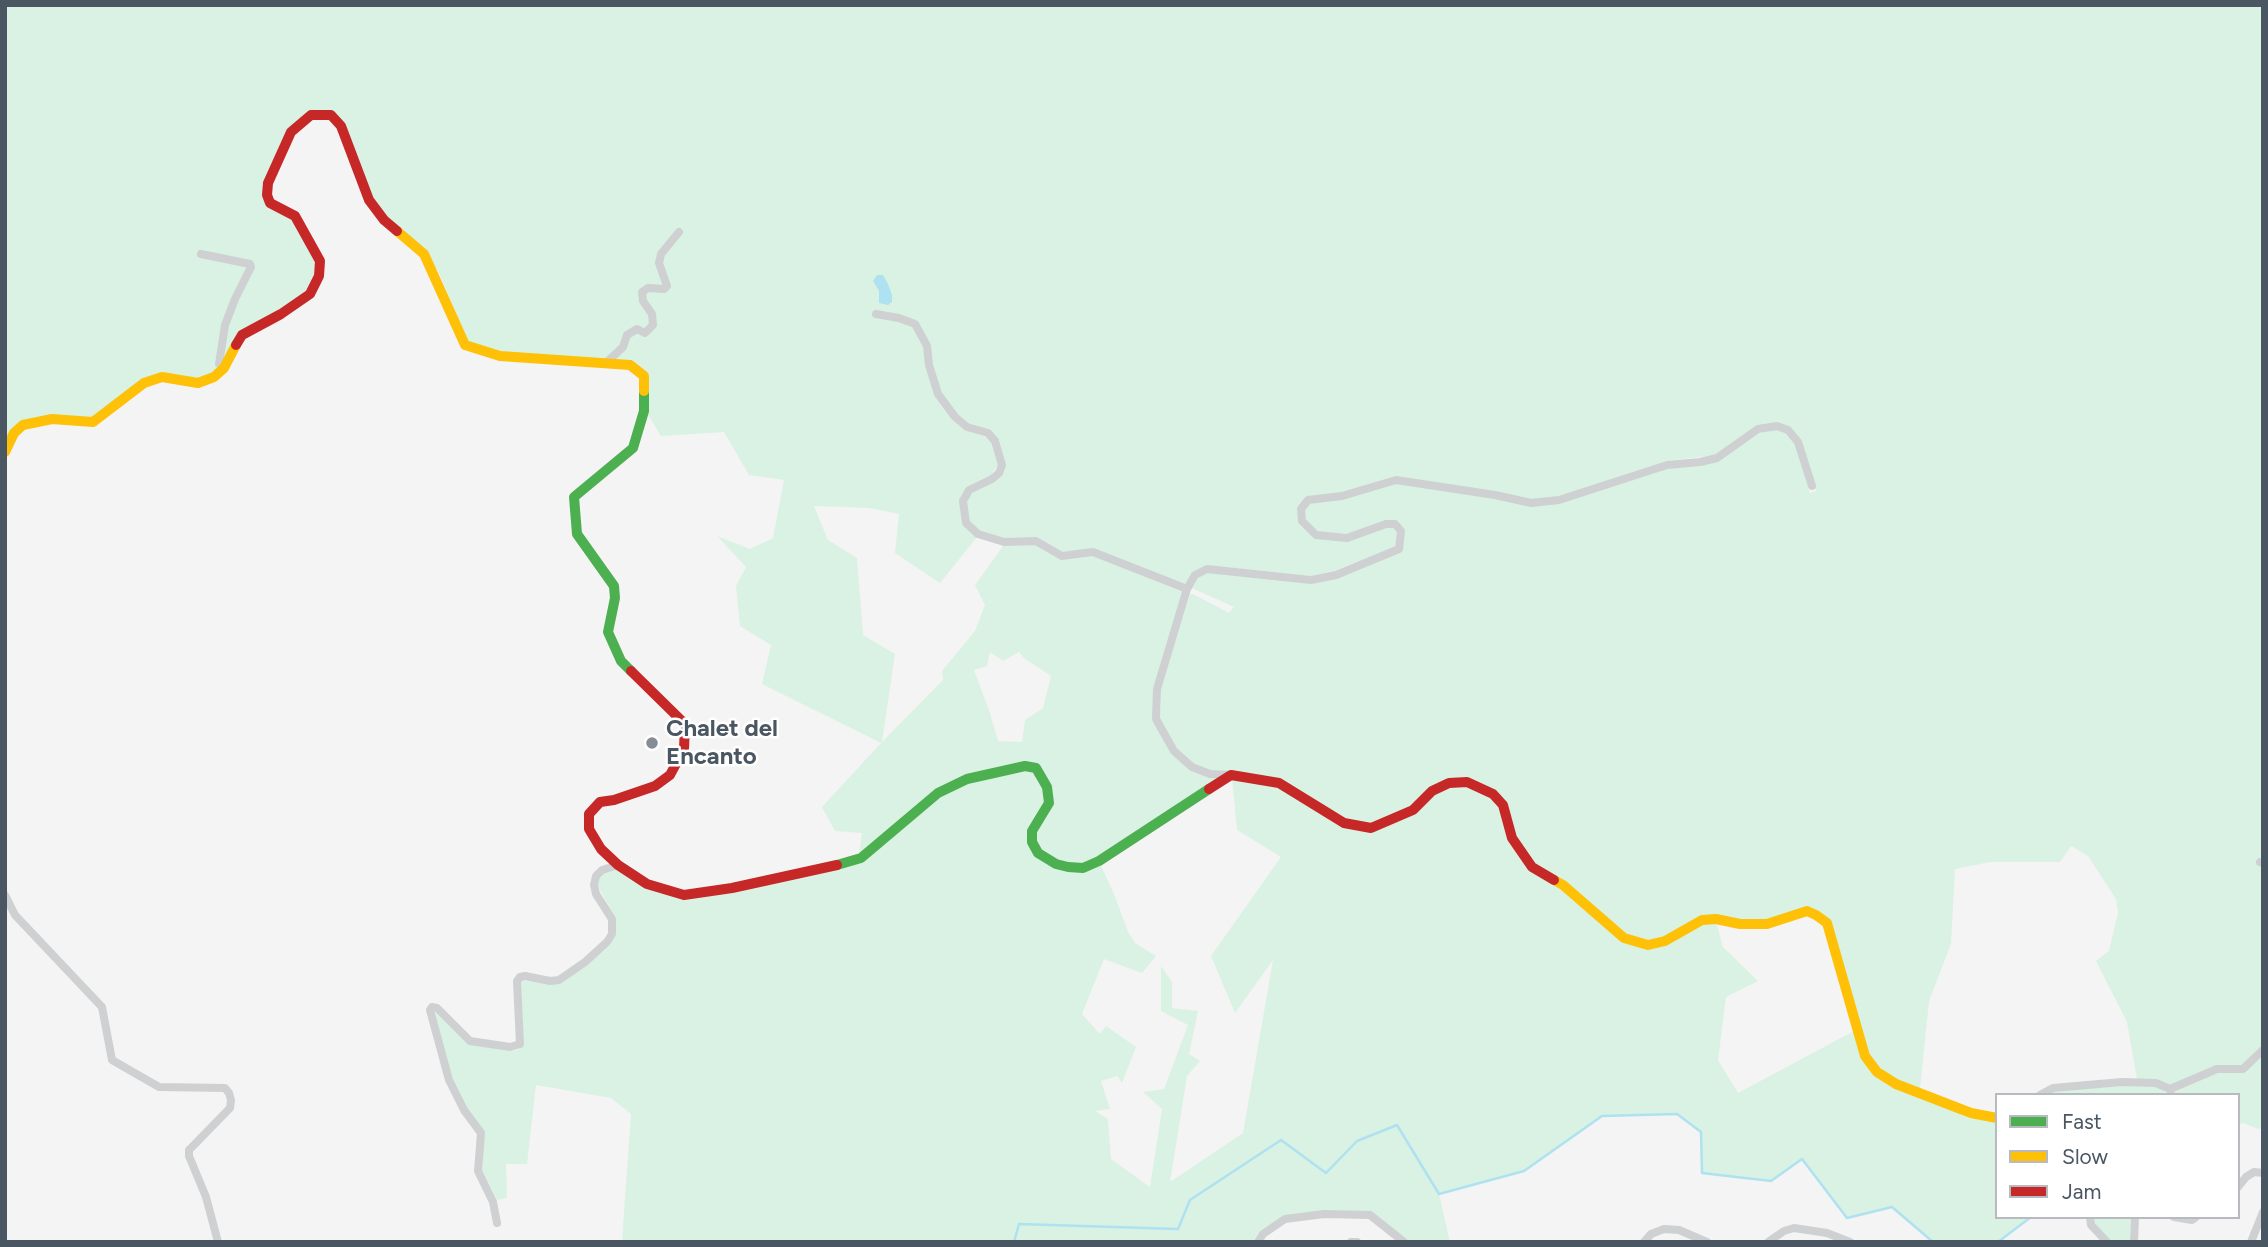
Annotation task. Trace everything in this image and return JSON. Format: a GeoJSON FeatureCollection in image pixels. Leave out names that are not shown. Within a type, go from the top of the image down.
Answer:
{"type":"FeatureCollection","features":[{"type":"Feature","properties":{"kind":"street"},"geometry":{"type":"LineString","coordinates":[[5,452],[14,433],[23,425],[52,419],[93,422],[144,383],[162,376],[198,383],[214,377],[224,368],[242,335],[310,294],[319,276],[320,261],[296,216],[270,203],[267,195],[268,183],[291,132],[311,115],[331,115],[341,126],[369,200],[384,220],[424,254],[466,345],[500,356],[630,365],[644,376],[644,411],[633,448],[574,497],[577,534],[614,586],[615,598],[608,632],[621,661],[685,724],[684,749],[670,775],[655,786],[600,802],[589,814],[589,829],[601,849],[618,865],[647,884],[684,895],[828,868],[861,858],[939,793],[967,779],[1025,766],[1036,768],[1047,787],[1049,803],[1032,831],[1032,842],[1038,853],[1056,864],[1083,868],[1099,861],[1231,775]]}},
{"type":"Feature","properties":{"kind":"street"},"geometry":{"type":"LineString","coordinates":[[607,362],[623,347],[627,335],[637,329],[645,333],[653,325],[652,314],[643,301],[642,292],[648,288],[664,289],[667,286],[659,263],[661,254],[679,232]]}},
{"type":"Feature","properties":{"kind":"street"},"geometry":{"type":"LineString","coordinates":[[201,254],[250,264],[251,267],[234,299],[225,325],[219,364],[224,368]]}},
{"type":"Feature","properties":{"kind":"street"},"geometry":{"type":"LineString","coordinates":[[876,314],[899,317],[915,324],[927,346],[929,365],[938,394],[967,427],[988,433],[995,441],[1002,465],[999,473],[969,490],[963,501],[966,523],[978,534],[1004,542],[1036,541],[1062,556],[1093,552],[1187,589]]}},
{"type":"Feature","properties":{"kind":"street"},"geometry":{"type":"LineString","coordinates":[[1812,486],[1798,442],[1788,430],[1777,426],[1758,429],[1717,458],[1667,465],[1559,500],[1531,503],[1396,480],[1342,496],[1308,500],[1301,509],[1302,521],[1316,535],[1347,538],[1386,524],[1395,524],[1401,531],[1399,549],[1336,575],[1311,580],[1207,569],[1195,575],[1187,589],[1157,689],[1156,719],[1174,751],[1192,767],[1210,774],[1279,783],[1344,823],[1371,828],[1413,810],[1432,791],[1449,783],[1467,782],[1481,788],[1493,794],[1503,805],[1512,838],[1532,867],[1563,885],[1624,938],[1648,944],[1665,941],[1702,920],[1767,924],[1807,911],[1816,915],[1827,923],[1865,1056],[1877,1072],[1896,1084],[1971,1113],[1995,1118]]}},
{"type":"Feature","properties":{"kind":"street"},"geometry":{"type":"LineString","coordinates":[[497,1223],[493,1202],[478,1171],[481,1133],[464,1110],[449,1080],[430,1010],[434,1006],[437,1008],[470,1041],[509,1047],[520,1044],[517,981],[526,976],[559,980],[607,942],[612,934],[612,919],[594,885],[596,876],[602,870],[618,865]]}},
{"type":"Feature","properties":{"kind":"street"},"geometry":{"type":"LineString","coordinates":[[5,894],[15,915],[102,1007],[112,1060],[159,1087],[225,1088],[229,1093],[230,1108],[190,1150],[189,1156],[206,1198],[218,1242]]}},
{"type":"Feature","properties":{"kind":"street"},"geometry":{"type":"LineString","coordinates":[[2044,1093],[2053,1088],[2122,1082],[2156,1083],[2171,1092],[2217,1069],[2243,1069],[2263,1050]]}},
{"type":"Feature","properties":{"kind":"street"},"geometry":{"type":"LineString","coordinates":[[2240,1184],[2254,1172],[2263,1172]]}},
{"type":"Feature","properties":{"kind":"street"},"geometry":{"type":"LineString","coordinates":[[2252,1242],[2263,1212]]}},
{"type":"Feature","properties":{"kind":"street"},"geometry":{"type":"LineString","coordinates":[[1258,1242],[1263,1234],[1285,1219],[1324,1214],[1370,1215],[1404,1242]]}},
{"type":"Feature","properties":{"kind":"street"},"geometry":{"type":"LineString","coordinates":[[2090,1219],[2091,1225],[2107,1242]]}},
{"type":"Feature","properties":{"kind":"street"},"geometry":{"type":"LineString","coordinates":[[2134,1242],[2135,1219]]}},
{"type":"Feature","properties":{"kind":"street"},"geometry":{"type":"LineString","coordinates":[[1768,1242],[1794,1228],[1827,1233],[1850,1242]]}},
{"type":"Feature","properties":{"kind":"street"},"geometry":{"type":"LineString","coordinates":[[1644,1242],[1651,1234],[1664,1229],[1679,1230],[1707,1242]]}},
{"type":"Feature","properties":{"kind":"street"},"geometry":{"type":"LineString","coordinates":[[1351,1242],[1357,1242]]}},
{"type":"Feature","properties":{"kind":"green space"},"geometry":{"type":"Polygon","coordinates":[[[15,5],[2263,5],[2263,1045],[2242,1065],[2171,1085],[2157,1079],[2137,1079],[2127,1022],[2096,961],[2109,951],[2118,913],[2116,899],[2088,856],[2071,846],[2060,862],[1990,862],[1955,869],[1951,944],[1929,1001],[1920,1089],[1898,1081],[1880,1069],[1868,1055],[1819,912],[1766,921],[1740,920],[1716,915],[1664,938],[1648,941],[1626,935],[1535,865],[1515,837],[1506,803],[1467,779],[1371,824],[1345,819],[1281,780],[1210,771],[1194,764],[1177,749],[1160,718],[1161,689],[1190,594],[1229,613],[1234,607],[1192,588],[1198,578],[1208,572],[1310,583],[1402,552],[1397,521],[1347,534],[1318,532],[1306,520],[1305,510],[1309,503],[1397,483],[1494,498],[1530,507],[1668,468],[1700,466],[1760,433],[1777,429],[1786,433],[1795,443],[1810,493],[1816,491],[1801,440],[1790,428],[1777,422],[1757,426],[1715,455],[1666,461],[1558,497],[1531,500],[1396,476],[1341,493],[1306,497],[1299,523],[1314,538],[1347,541],[1393,528],[1397,532],[1395,547],[1334,571],[1310,576],[1206,565],[1193,573],[1186,585],[1095,549],[1063,552],[1038,537],[1004,539],[981,531],[969,522],[967,502],[971,493],[1005,465],[998,439],[957,415],[941,392],[917,321],[899,314],[874,310],[873,316],[912,327],[923,347],[935,397],[952,420],[965,430],[986,437],[992,442],[998,465],[990,476],[966,487],[960,499],[963,525],[977,537],[940,583],[895,553],[899,514],[869,508],[814,506],[828,540],[857,558],[863,635],[895,654],[882,742],[943,680],[942,671],[975,631],[985,605],[975,585],[1003,546],[1035,544],[1062,560],[1094,556],[1183,592],[1153,720],[1171,753],[1219,778],[1097,858],[1082,865],[1058,861],[1040,851],[1036,832],[1053,804],[1038,765],[966,775],[859,855],[862,833],[835,831],[822,807],[881,743],[762,684],[771,645],[740,626],[736,586],[746,567],[717,536],[750,549],[773,538],[784,480],[749,475],[724,432],[661,436],[647,413],[647,374],[631,362],[501,352],[468,342],[438,271],[372,198],[332,112],[289,129],[264,195],[293,219],[316,262],[315,276],[307,291],[280,311],[255,322],[212,373],[198,380],[162,373],[92,418],[37,417],[5,444],[5,8],[15,5]],[[990,652],[987,666],[974,670],[998,741],[1022,742],[1025,720],[1043,708],[1051,676],[1019,652],[1003,661],[990,652]]]}},
{"type":"Feature","properties":{"kind":"green space"},"geometry":{"type":"Polygon","coordinates":[[[1025,770],[1034,772],[1044,788],[1046,802],[1032,831],[1037,853],[1068,867],[1099,861],[1128,932],[1135,943],[1156,956],[1142,973],[1104,959],[1082,1014],[1100,1034],[1106,1026],[1136,1047],[1122,1083],[1117,1076],[1101,1081],[1110,1109],[1095,1111],[1108,1119],[1111,1159],[1150,1187],[1162,1109],[1143,1092],[1164,1089],[1188,1025],[1161,1011],[1161,966],[1172,982],[1172,1008],[1198,1011],[1189,1054],[1200,1061],[1187,1076],[1170,1182],[1243,1133],[1273,960],[1235,1013],[1211,956],[1281,857],[1237,830],[1232,778],[1278,786],[1371,831],[1449,786],[1467,786],[1492,797],[1500,806],[1509,839],[1561,888],[1647,948],[1703,923],[1716,922],[1723,947],[1758,981],[1726,997],[1718,1060],[1738,1093],[1854,1031],[1875,1074],[1968,1118],[1995,1122],[1995,1219],[2028,1219],[1998,1242],[1933,1242],[1892,1207],[1847,1218],[1802,1159],[1771,1181],[1702,1173],[1701,1132],[1676,1114],[1602,1116],[1524,1171],[1439,1194],[1450,1242],[1409,1242],[1371,1212],[1325,1210],[1284,1216],[1260,1232],[1253,1242],[622,1242],[631,1114],[611,1098],[536,1085],[527,1164],[506,1164],[507,1198],[497,1200],[482,1170],[484,1132],[467,1108],[452,1078],[434,1011],[468,1044],[517,1050],[524,1045],[520,982],[522,980],[550,985],[587,965],[610,945],[616,935],[616,918],[597,885],[603,873],[617,869],[683,898],[862,862],[940,796],[968,782],[1025,770]]]}},
{"type":"Feature","properties":{"kind":"green space"},"geometry":{"type":"Polygon","coordinates":[[[2263,1056],[2263,1127],[2259,1129],[2240,1124],[2240,1093],[2174,1093],[2218,1073],[2244,1073],[2263,1056]]]}},
{"type":"Feature","properties":{"kind":"green space"},"geometry":{"type":"Polygon","coordinates":[[[2155,1086],[2167,1091],[2051,1093],[2155,1086]]]}},
{"type":"Feature","properties":{"kind":"green space"},"geometry":{"type":"Polygon","coordinates":[[[2094,1219],[2131,1219],[2130,1242],[2111,1242],[2094,1219]]]}},
{"type":"Feature","properties":{"kind":"water"},"geometry":{"type":"Polygon","coordinates":[[[877,275],[883,275],[888,284],[892,302],[888,305],[879,303],[879,291],[873,281],[877,275]]]}},
{"type":"Feature","properties":{"kind":"waterway"},"geometry":{"type":"LineString","coordinates":[[1014,1242],[1019,1224],[1178,1229],[1190,1200],[1281,1140],[1326,1173],[1357,1141],[1397,1125],[1439,1194],[1524,1171],[1602,1116],[1677,1114],[1701,1132],[1702,1173],[1771,1181],[1802,1159],[1847,1218],[1892,1207],[1933,1242]]}},
{"type":"Feature","properties":{"kind":"waterway"},"geometry":{"type":"LineString","coordinates":[[1998,1242],[2028,1219]]}},
{"type":"Feature","properties":{"kind":"traffic: fast"},"geometry":{"type":"LineString","coordinates":[[631,671],[621,661],[608,632],[615,598],[614,586],[577,534],[574,497],[633,448],[644,411],[644,391]]}},
{"type":"Feature","properties":{"kind":"traffic: fast"},"geometry":{"type":"LineString","coordinates":[[837,865],[861,858],[938,793],[967,779],[1025,766],[1036,768],[1047,787],[1049,803],[1032,831],[1032,842],[1038,853],[1056,864],[1068,867],[1083,868],[1099,861],[1209,789]]}},
{"type":"Feature","properties":{"kind":"traffic: slow"},"geometry":{"type":"LineString","coordinates":[[397,231],[424,254],[465,345],[500,356],[630,365],[644,376],[644,391]]}},
{"type":"Feature","properties":{"kind":"traffic: slow"},"geometry":{"type":"LineString","coordinates":[[5,452],[14,433],[23,425],[52,419],[93,422],[144,383],[162,377],[198,383],[214,377],[224,368],[236,345]]}},
{"type":"Feature","properties":{"kind":"traffic: slow"},"geometry":{"type":"LineString","coordinates":[[1554,880],[1624,938],[1648,945],[1665,941],[1702,920],[1767,924],[1807,911],[1816,915],[1827,923],[1865,1056],[1877,1072],[1896,1084],[1971,1113],[1995,1118]]}},
{"type":"Feature","properties":{"kind":"traffic: jam"},"geometry":{"type":"LineString","coordinates":[[236,345],[242,335],[281,314],[310,294],[319,276],[320,261],[295,216],[270,203],[267,195],[268,183],[291,132],[311,115],[331,115],[341,126],[369,200],[384,220],[397,231]]}},
{"type":"Feature","properties":{"kind":"traffic: jam"},"geometry":{"type":"LineString","coordinates":[[631,671],[685,724],[684,749],[670,775],[655,786],[600,802],[589,814],[589,829],[601,849],[618,865],[647,884],[684,895],[732,888],[837,865]]}},
{"type":"Feature","properties":{"kind":"traffic: jam"},"geometry":{"type":"LineString","coordinates":[[1209,789],[1231,775],[1279,783],[1344,823],[1371,828],[1413,810],[1432,791],[1449,783],[1467,782],[1493,794],[1503,805],[1512,838],[1532,867],[1554,880]]}},
{"type":"Feature","properties":{"kind":"place","name":"Chalet del Encanto"},"geometry":{"type":"Point","coordinates":[652,743]}}]}
